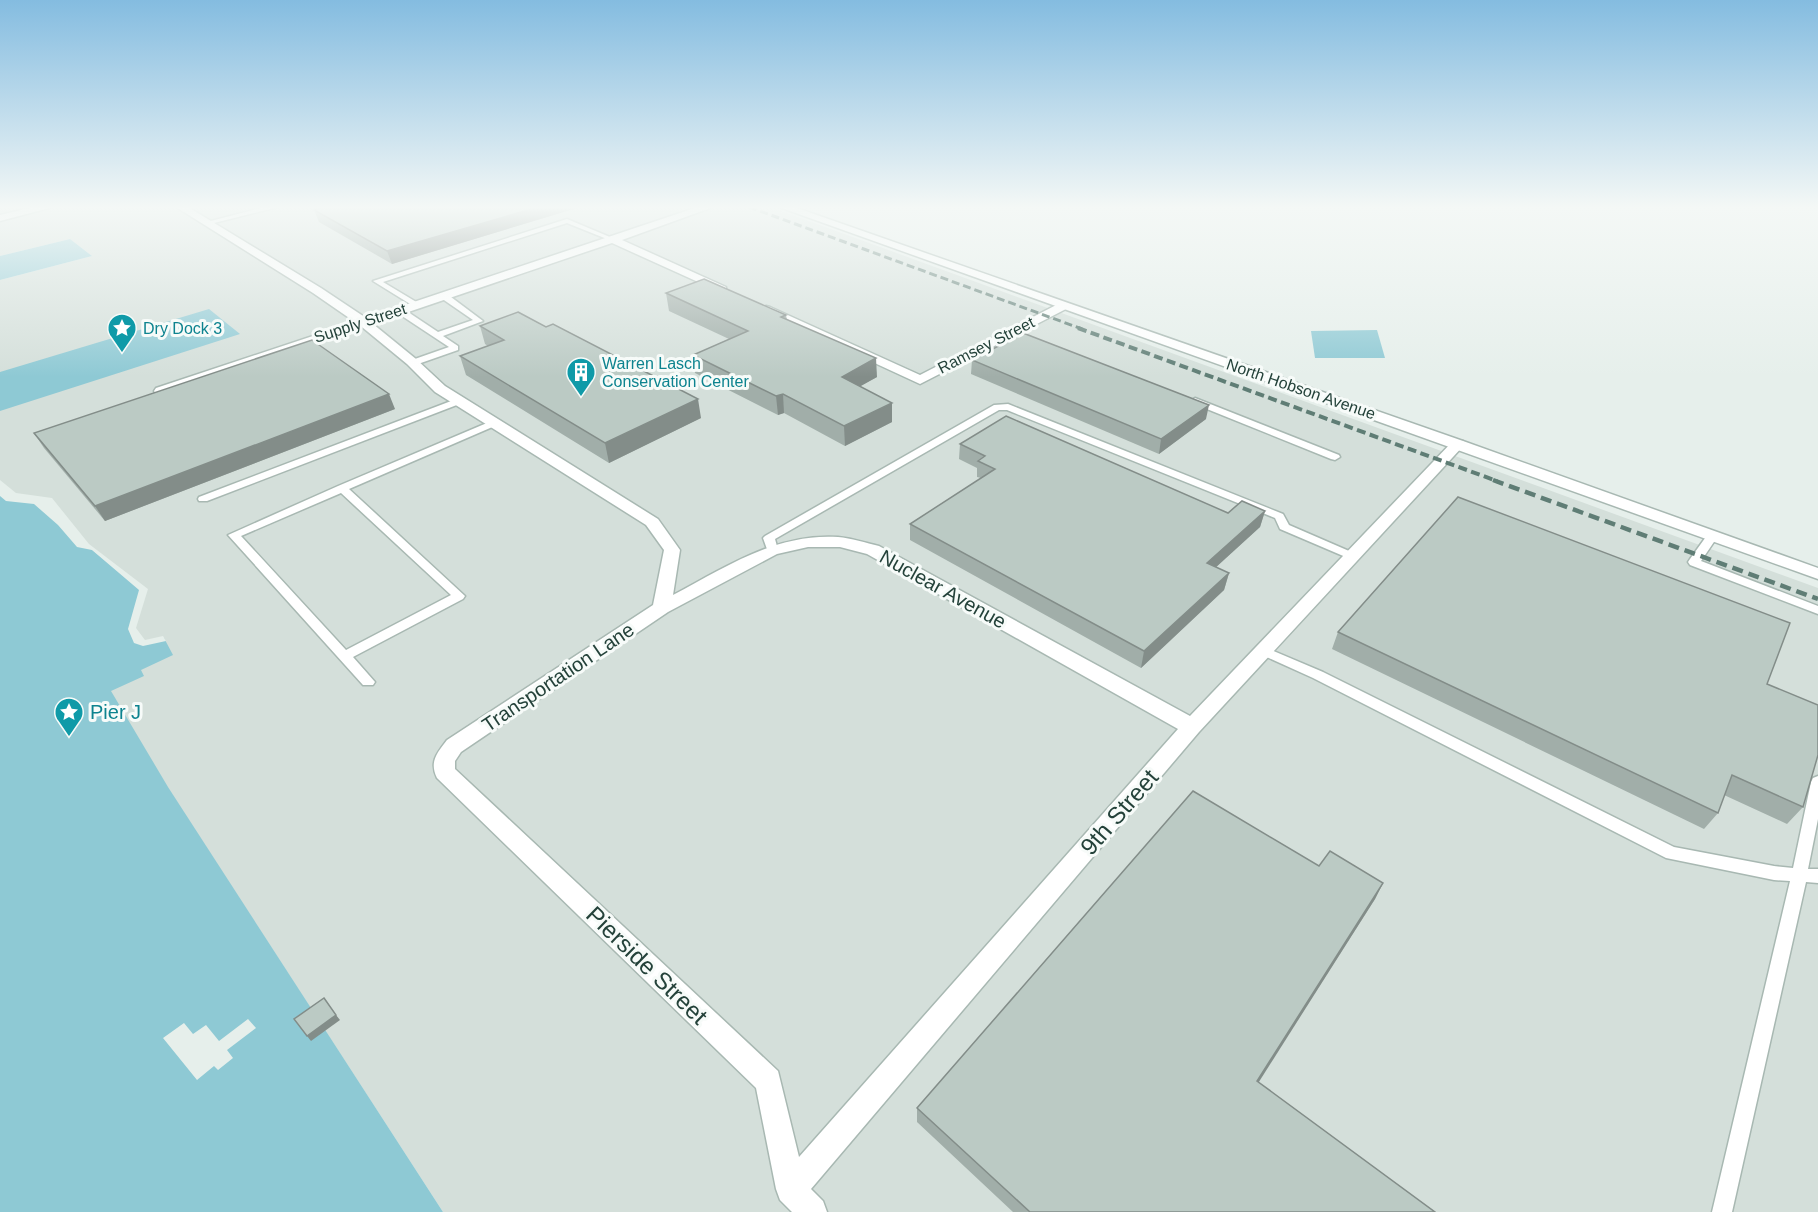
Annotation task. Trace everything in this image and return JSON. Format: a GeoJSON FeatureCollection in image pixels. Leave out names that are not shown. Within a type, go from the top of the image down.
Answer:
{"type":"FeatureCollection","features":[{"type":"Feature","properties":{"kind":"street"},"geometry":{"type":"LineString","coordinates":[[271,264],[364,321],[415,362],[440,389],[652,522],[672,550],[662,608]]}},
{"type":"Feature","properties":{"kind":"street","name":"Supply Street"},"geometry":{"type":"LineString","coordinates":[[144,396],[542,264]]}},
{"type":"Feature","properties":{"kind":"street"},"geometry":{"type":"LineString","coordinates":[[665,264],[734,295]]}},
{"type":"Feature","properties":{"kind":"street","name":"North Hobson Avenue"},"geometry":{"type":"LineString","coordinates":[[943,264],[1458,444],[1818,574]]}},
{"type":"Feature","properties":{"kind":"street","name":"Ramsey Street"},"geometry":{"type":"LineString","coordinates":[[756,305],[920,380],[1021,332],[1062,306]]}},
{"type":"Feature","properties":{"kind":"street","name":"9th Street"},"geometry":{"type":"LineString","coordinates":[[791,1190],[1192,727],[1458,444]]}},
{"type":"Feature","properties":{"kind":"street","name":"Nuclear Avenue"},"geometry":{"type":"LineString","coordinates":[[662,608],[772,550],[808,543],[840,542],[873,550],[1192,727]]}},
{"type":"Feature","properties":{"kind":"street","name":"Transportation Lane"},"geometry":{"type":"LineString","coordinates":[[454,746],[662,608]]}},
{"type":"Feature","properties":{"kind":"street","name":"Pierside Street"},"geometry":{"type":"LineString","coordinates":[[454,746],[444,760],[445,772],[768,1081],[791,1190]]}},
{"type":"Feature","properties":{"kind":"street"},"geometry":{"type":"LineString","coordinates":[[791,1190],[812,1212]]}},
{"type":"Feature","properties":{"kind":"lane"},"geometry":{"type":"LineString","coordinates":[[415,305],[377,281],[432,264]]}},
{"type":"Feature","properties":{"kind":"lane"},"geometry":{"type":"LineString","coordinates":[[437,335],[479,321],[444,296]]}},
{"type":"Feature","properties":{"kind":"lane"},"geometry":{"type":"LineString","coordinates":[[399,310],[455,348],[415,362]]}},
{"type":"Feature","properties":{"kind":"lane"},"geometry":{"type":"LineString","coordinates":[[1181,395],[1335,457]]}},
{"type":"Feature","properties":{"kind":"lane"},"geometry":{"type":"LineString","coordinates":[[203,499],[459,401]]}},
{"type":"Feature","properties":{"kind":"lane"},"geometry":{"type":"LineString","coordinates":[[772,550],[769,538],[997,407],[1008,408],[1279,516],[1284,527],[1352,556]]}},
{"type":"Feature","properties":{"kind":"lane"},"geometry":{"type":"LineString","coordinates":[[368,681],[234,535],[494,423]]}},
{"type":"Feature","properties":{"kind":"lane"},"geometry":{"type":"LineString","coordinates":[[342,488],[459,596],[344,656]]}},
{"type":"Feature","properties":{"kind":"lane"},"geometry":{"type":"LineString","coordinates":[[1712,536],[1694,562],[1818,610]]}},
{"type":"Feature","properties":{"kind":"lane"},"geometry":{"type":"LineString","coordinates":[[1263,651],[1318,675],[1671,853],[1774,873],[1818,876]]}},
{"type":"Feature","properties":{"kind":"lane"},"geometry":{"type":"LineString","coordinates":[[1722,1212],[1799,876],[1818,782]]}},
{"type":"Feature","properties":{"kind":"shaded area"},"geometry":{"type":"Polygon","coordinates":[[[63,264],[926,264],[1818,588],[1818,1212],[443,1212],[168,788],[0,779],[144,644],[14,495],[0,483],[0,280],[63,264]]]}},
{"type":"Feature","properties":{"kind":"water"},"geometry":{"type":"Polygon","coordinates":[[[0,264],[63,264],[0,280],[0,264]]]}},
{"type":"Feature","properties":{"kind":"water","name":"Dry Dock 3"},"geometry":{"type":"Polygon","coordinates":[[[209,309],[240,334],[0,411],[0,372],[209,309]]]}},
{"type":"Feature","properties":{"kind":"water"},"geometry":{"type":"Polygon","coordinates":[[[1377,330],[1385,358],[1315,358],[1311,331],[1377,330]]]}},
{"type":"Feature","properties":{"kind":"water"},"geometry":{"type":"Polygon","coordinates":[[[0,483],[15,495],[50,501],[87,546],[146,591],[132,629],[144,643],[164,638],[173,655],[141,670],[144,676],[111,691],[168,787],[443,1212],[0,1212],[0,483]]]}},
{"type":"Feature","properties":{"kind":"pier"},"geometry":{"type":"Polygon","coordinates":[[[0,480],[16,493],[52,498],[89,544],[148,589],[136,628],[145,640],[163,636],[166,641],[143,646],[134,643],[128,629],[139,590],[92,550],[77,547],[58,525],[34,504],[6,501],[0,496],[0,480]]]}},
{"type":"Feature","properties":{"kind":"pier"},"geometry":{"type":"Polygon","coordinates":[[[248,1019],[256,1028],[227,1050],[233,1058],[218,1070],[214,1066],[197,1080],[163,1038],[184,1023],[193,1034],[206,1025],[219,1041],[248,1019]]]}},
{"type":"Feature","properties":{"kind":"building"},"geometry":{"type":"Polygon","coordinates":[[[704,279],[786,315],[781,317],[876,358],[842,377],[892,403],[844,426],[783,394],[776,396],[693,355],[748,331],[666,293],[704,279]]]}},
{"type":"Feature","properties":{"kind":"building","name":"Warren Lasch Conservation Center"},"geometry":{"type":"Polygon","coordinates":[[[518,312],[546,327],[553,324],[698,399],[605,443],[460,356],[504,340],[480,326],[518,312]]]}},
{"type":"Feature","properties":{"kind":"building"},"geometry":{"type":"Polygon","coordinates":[[[1023,333],[1209,405],[1161,439],[972,360],[1023,333]]]}},
{"type":"Feature","properties":{"kind":"building"},"geometry":{"type":"Polygon","coordinates":[[[312,340],[389,394],[95,506],[34,433],[312,340]]]}},
{"type":"Feature","properties":{"kind":"building"},"geometry":{"type":"Polygon","coordinates":[[[1006,416],[1228,513],[1242,501],[1265,511],[1207,563],[1229,573],[1144,651],[910,524],[995,469],[978,461],[985,456],[960,444],[1006,416]]]}},
{"type":"Feature","properties":{"kind":"building"},"geometry":{"type":"Polygon","coordinates":[[[1458,497],[1790,623],[1767,684],[1818,705],[1818,755],[1803,807],[1732,775],[1718,813],[1338,632],[1458,497]]]}},
{"type":"Feature","properties":{"kind":"building"},"geometry":{"type":"Polygon","coordinates":[[[1193,791],[1319,866],[1330,851],[1383,883],[1257,1081],[1435,1212],[1030,1212],[917,1108],[1193,791]]]}},
{"type":"Feature","properties":{"kind":"building"},"geometry":{"type":"Polygon","coordinates":[[[324,998],[336,1015],[307,1036],[294,1019],[324,998]]]}},
{"type":"Feature","properties":{"kind":"railway"},"geometry":{"type":"LineString","coordinates":[[903,264],[1082,329]]}},
{"type":"Feature","properties":{"kind":"railway"},"geometry":{"type":"LineString","coordinates":[[1078,328],[1497,481]]}},
{"type":"Feature","properties":{"kind":"railway"},"geometry":{"type":"LineString","coordinates":[[1493,480],[1818,599]]}},
{"type":"Feature","properties":{"kind":"place","name":"Dry Dock 3"},"geometry":{"type":"Point","coordinates":[122,354]}},
{"type":"Feature","properties":{"kind":"place","name":"Warren Lasch Conservation Center"},"geometry":{"type":"Point","coordinates":[581,398]}},
{"type":"Feature","properties":{"kind":"place","name":"Pier J"},"geometry":{"type":"Point","coordinates":[69,738]}}]}
